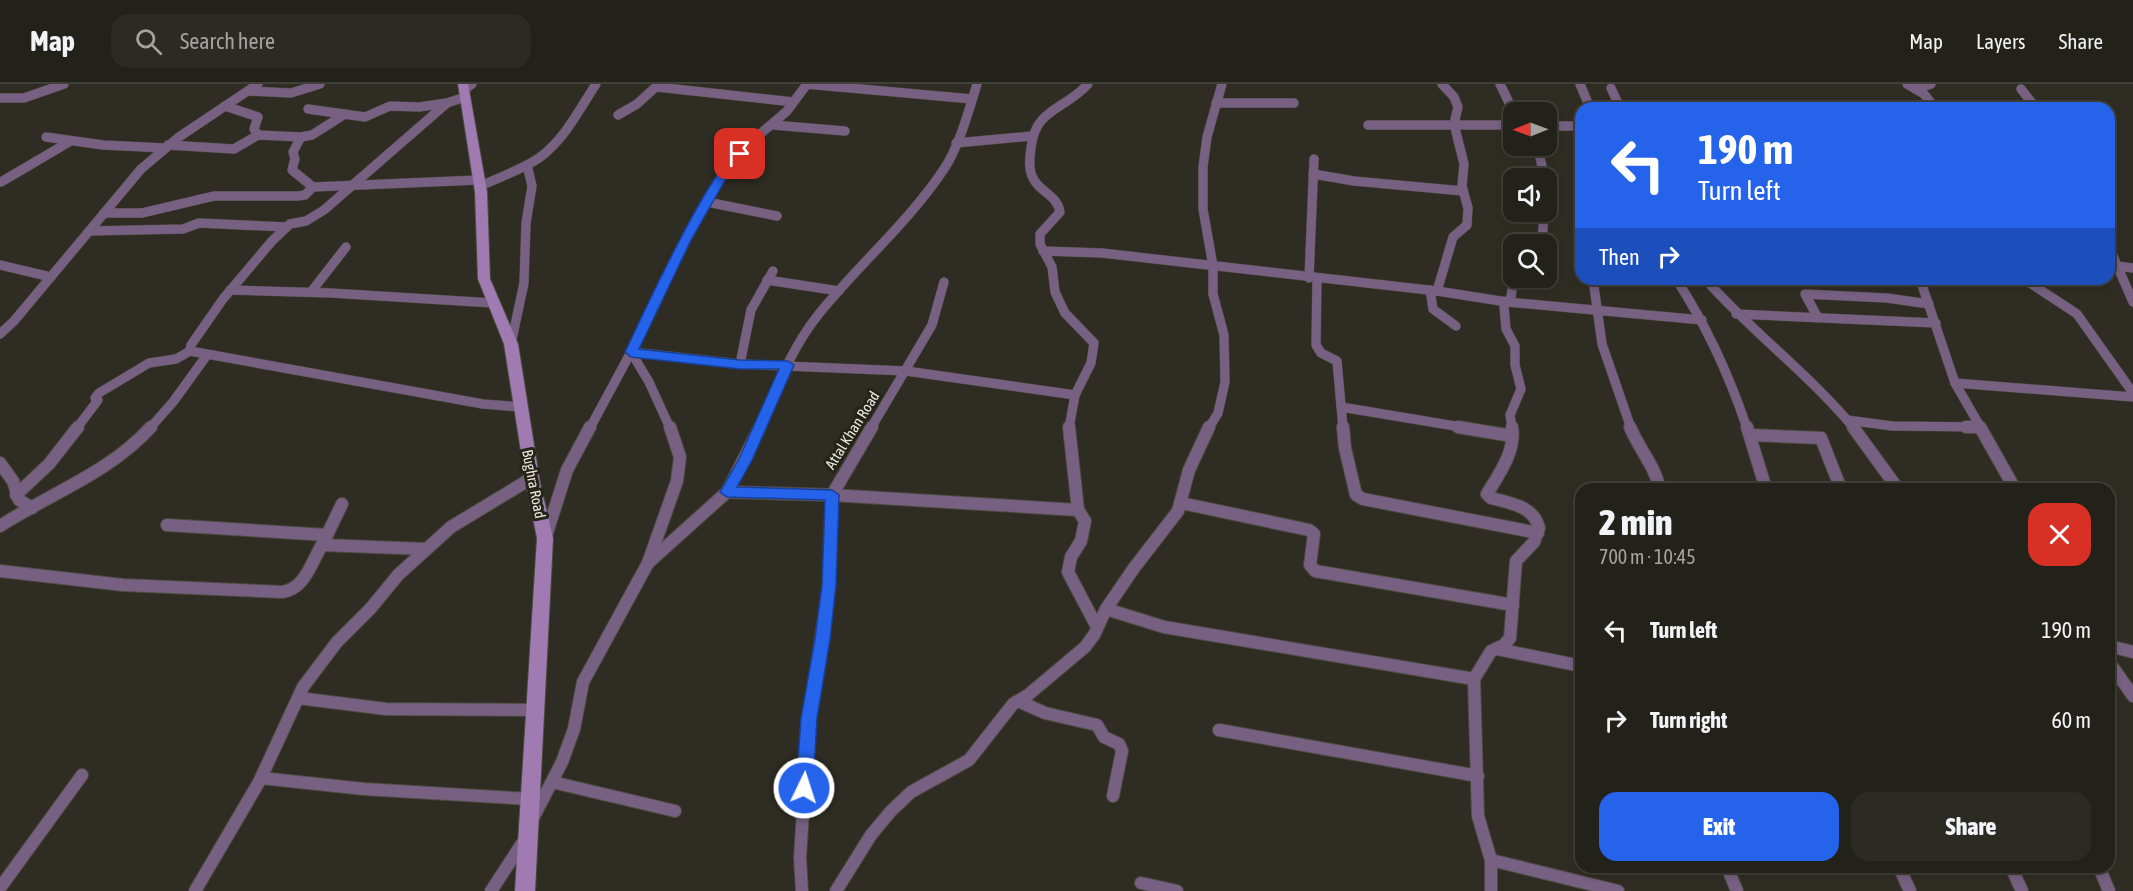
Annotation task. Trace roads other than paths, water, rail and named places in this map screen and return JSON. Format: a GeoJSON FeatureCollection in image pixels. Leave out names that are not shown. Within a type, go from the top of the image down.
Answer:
{"type":"FeatureCollection","features":[{"type":"Feature","properties":{"kind":"street"},"geometry":{"type":"LineString","coordinates":[[0,98],[24,98],[64,84]]}},
{"type":"Feature","properties":{"kind":"street"},"geometry":{"type":"LineString","coordinates":[[1,331],[51,277],[141,169],[166,147],[258,84]]}},
{"type":"Feature","properties":{"kind":"street"},"geometry":{"type":"LineString","coordinates":[[248,91],[291,93],[320,84]]}},
{"type":"Feature","properties":{"kind":"street"},"geometry":{"type":"LineString","coordinates":[[104,213],[142,213],[214,196],[298,196],[304,195],[313,187],[355,184],[480,183],[527,165],[546,152],[564,133],[596,84]]}},
{"type":"Feature","properties":{"kind":"street"},"geometry":{"type":"LineString","coordinates":[[545,538],[567,470],[631,352],[685,240],[726,168],[753,140],[773,125],[806,84],[972,99]]}},
{"type":"Feature","properties":{"kind":"street"},"geometry":{"type":"LineString","coordinates":[[648,563],[727,492],[745,460],[794,350],[839,291],[905,219],[945,168],[976,84]]}},
{"type":"Feature","properties":{"kind":"street"},"geometry":{"type":"LineString","coordinates":[[1088,84],[1075,100],[1048,112],[1038,121],[1032,136],[1030,166],[1032,177],[1058,201],[1060,208],[1060,212],[1040,234],[1040,244],[1052,267],[1055,292],[1065,313],[1094,343],[1091,363],[1074,395],[1068,434],[1078,510],[1085,521],[1081,541],[1071,557],[1068,572],[1097,627]]}},
{"type":"Feature","properties":{"kind":"street"},"geometry":{"type":"LineString","coordinates":[[836,891],[871,836],[891,811],[911,792],[969,760],[1018,701],[1085,647],[1106,609],[1134,568],[1172,521],[1182,503],[1189,470],[1202,439],[1218,413],[1225,382],[1226,351],[1213,294],[1213,266],[1203,209],[1203,167],[1207,137],[1222,84]]}},
{"type":"Feature","properties":{"kind":"street"},"geometry":{"type":"LineString","coordinates":[[1442,84],[1457,102],[1458,115],[1454,124],[1463,154],[1463,191],[1468,208],[1467,225],[1453,237],[1433,291],[1433,309],[1456,326]]}},
{"type":"Feature","properties":{"kind":"street"},"geometry":{"type":"LineString","coordinates":[[1500,84],[1508,102]]}},
{"type":"Feature","properties":{"kind":"street"},"geometry":{"type":"LineString","coordinates":[[1580,84],[1588,102]]}},
{"type":"Feature","properties":{"kind":"street"},"geometry":{"type":"LineString","coordinates":[[1907,84],[1924,94],[1930,102]]}},
{"type":"Feature","properties":{"kind":"street"},"geometry":{"type":"LineString","coordinates":[[1916,89],[1931,84]]}},
{"type":"Feature","properties":{"kind":"street"},"geometry":{"type":"LineString","coordinates":[[618,115],[637,104],[658,85],[793,102]]}},
{"type":"Feature","properties":{"kind":"street"},"geometry":{"type":"LineString","coordinates":[[1611,88],[1617,102]]}},
{"type":"Feature","properties":{"kind":"street"},"geometry":{"type":"LineString","coordinates":[[89,231],[183,229],[199,223],[286,227],[311,219],[466,89]]}},
{"type":"Feature","properties":{"kind":"street","name":"Bughra Road"},"geometry":{"type":"LineString","coordinates":[[466,89],[480,183],[484,279],[511,344],[532,478],[545,538],[525,891]]}},
{"type":"Feature","properties":{"kind":"street"},"geometry":{"type":"LineString","coordinates":[[2021,89],[2031,102]]}},
{"type":"Feature","properties":{"kind":"street"},"geometry":{"type":"LineString","coordinates":[[308,109],[365,117],[390,106],[419,107],[447,103]]}},
{"type":"Feature","properties":{"kind":"street"},"geometry":{"type":"LineString","coordinates":[[1216,103],[1294,103]]}},
{"type":"Feature","properties":{"kind":"street"},"geometry":{"type":"LineString","coordinates":[[225,106],[258,117],[254,129],[258,135]]}},
{"type":"Feature","properties":{"kind":"street"},"geometry":{"type":"LineString","coordinates":[[46,137],[69,142],[234,149],[258,135],[301,137],[332,125],[345,114]]}},
{"type":"Feature","properties":{"kind":"street"},"geometry":{"type":"LineString","coordinates":[[773,125],[845,131]]}},
{"type":"Feature","properties":{"kind":"street"},"geometry":{"type":"LineString","coordinates":[[1368,125],[1503,125]]}},
{"type":"Feature","properties":{"kind":"street"},"geometry":{"type":"LineString","coordinates":[[1557,126],[1575,126]]}},
{"type":"Feature","properties":{"kind":"street"},"geometry":{"type":"LineString","coordinates":[[956,143],[1032,136]]}},
{"type":"Feature","properties":{"kind":"street"},"geometry":{"type":"LineString","coordinates":[[301,137],[293,152],[295,159],[292,170],[313,187]]}},
{"type":"Feature","properties":{"kind":"street"},"geometry":{"type":"LineString","coordinates":[[1,182],[69,142]]}},
{"type":"Feature","properties":{"kind":"street"},"geometry":{"type":"LineString","coordinates":[[1314,159],[1313,278],[1316,345],[1321,352],[1337,361],[1345,448],[1354,490],[1359,497],[1538,533]]}},
{"type":"Feature","properties":{"kind":"street"},"geometry":{"type":"LineString","coordinates":[[511,344],[524,283],[526,223],[532,186],[527,165]]}},
{"type":"Feature","properties":{"kind":"street"},"geometry":{"type":"LineString","coordinates":[[1313,174],[1354,181],[1463,191]]}},
{"type":"Feature","properties":{"kind":"street"},"geometry":{"type":"LineString","coordinates":[[707,202],[777,216]]}},
{"type":"Feature","properties":{"kind":"street"},"geometry":{"type":"LineString","coordinates":[[190,351],[191,345],[230,290],[286,227]]}},
{"type":"Feature","properties":{"kind":"street"},"geometry":{"type":"LineString","coordinates":[[312,292],[346,248]]}},
{"type":"Feature","properties":{"kind":"street"},"geometry":{"type":"LineString","coordinates":[[1043,250],[1102,253],[1433,291],[1507,302],[1702,320]]}},
{"type":"Feature","properties":{"kind":"street"},"geometry":{"type":"LineString","coordinates":[[2115,260],[2133,302]]}},
{"type":"Feature","properties":{"kind":"street"},"geometry":{"type":"LineString","coordinates":[[0,265],[51,277]]}},
{"type":"Feature","properties":{"kind":"street"},"geometry":{"type":"LineString","coordinates":[[2118,266],[2133,268]]}},
{"type":"Feature","properties":{"kind":"street"},"geometry":{"type":"LineString","coordinates":[[740,364],[751,310],[772,271]]}},
{"type":"Feature","properties":{"kind":"street"},"geometry":{"type":"LineString","coordinates":[[766,280],[839,291]]}},
{"type":"Feature","properties":{"kind":"street","name":"Attal Khan Road"},"geometry":{"type":"LineString","coordinates":[[802,891],[800,858],[809,718],[823,639],[829,585],[832,495],[932,325],[944,282]]}},
{"type":"Feature","properties":{"kind":"street"},"geometry":{"type":"LineString","coordinates":[[1594,285],[1602,344],[1621,404],[1638,446],[1656,472],[1659,483]]}},
{"type":"Feature","properties":{"kind":"street"},"geometry":{"type":"LineString","coordinates":[[1680,285],[1702,320],[1750,435],[1764,483]]}},
{"type":"Feature","properties":{"kind":"street"},"geometry":{"type":"LineString","coordinates":[[1710,285],[1736,314],[1794,366],[1847,420],[1894,483]]}},
{"type":"Feature","properties":{"kind":"street"},"geometry":{"type":"LineString","coordinates":[[1922,285],[1955,383],[2012,483]]}},
{"type":"Feature","properties":{"kind":"street"},"geometry":{"type":"LineString","coordinates":[[2033,285],[2077,314],[2133,395]]}},
{"type":"Feature","properties":{"kind":"street"},"geometry":{"type":"LineString","coordinates":[[1491,891],[1491,860],[1478,816],[1474,679],[1491,651],[1504,645],[1510,638],[1516,561],[1534,546],[1538,533],[1538,525],[1527,509],[1491,498],[1487,494],[1507,460],[1512,436],[1510,415],[1521,389],[1515,365],[1515,346],[1506,329],[1504,306],[1511,297],[1512,288]]}},
{"type":"Feature","properties":{"kind":"street"},"geometry":{"type":"LineString","coordinates":[[230,290],[312,292],[493,303]]}},
{"type":"Feature","properties":{"kind":"street"},"geometry":{"type":"LineString","coordinates":[[1817,316],[1805,294],[1887,298],[1929,304]]}},
{"type":"Feature","properties":{"kind":"street"},"geometry":{"type":"LineString","coordinates":[[1736,314],[1936,323]]}},
{"type":"Feature","properties":{"kind":"street"},"geometry":{"type":"LineString","coordinates":[[16,495],[64,446],[96,405],[98,400],[95,398],[99,393],[149,363],[176,359],[190,351],[483,404],[521,407]]}},
{"type":"Feature","properties":{"kind":"street"},"geometry":{"type":"LineString","coordinates":[[631,352],[740,364],[906,371],[1074,395]]}},
{"type":"Feature","properties":{"kind":"street"},"geometry":{"type":"LineString","coordinates":[[491,891],[528,830],[562,762],[574,729],[584,682],[648,563],[677,481],[680,457],[669,425],[649,382],[631,352]]}},
{"type":"Feature","properties":{"kind":"street"},"geometry":{"type":"LineString","coordinates":[[0,526],[120,457],[168,408],[207,354]]}},
{"type":"Feature","properties":{"kind":"street"},"geometry":{"type":"LineString","coordinates":[[1955,383],[2133,395]]}},
{"type":"Feature","properties":{"kind":"street"},"geometry":{"type":"LineString","coordinates":[[1341,407],[1512,436]]}},
{"type":"Feature","properties":{"kind":"street"},"geometry":{"type":"LineString","coordinates":[[1847,420],[1892,426],[1980,427]]}},
{"type":"Feature","properties":{"kind":"street"},"geometry":{"type":"LineString","coordinates":[[1750,435],[1821,438],[1838,483]]}},
{"type":"Feature","properties":{"kind":"street"},"geometry":{"type":"LineString","coordinates":[[0,463],[13,481],[19,500],[32,508]]}},
{"type":"Feature","properties":{"kind":"street"},"geometry":{"type":"LineString","coordinates":[[195,891],[261,778],[298,698],[337,642],[371,608],[398,575],[426,549],[460,521],[532,478]]}},
{"type":"Feature","properties":{"kind":"street"},"geometry":{"type":"LineString","coordinates":[[727,492],[832,495],[1078,510]]}},
{"type":"Feature","properties":{"kind":"street"},"geometry":{"type":"LineString","coordinates":[[1182,503],[1309,530],[1314,534],[1310,564],[1311,569],[1315,571],[1513,605]]}},
{"type":"Feature","properties":{"kind":"street"},"geometry":{"type":"LineString","coordinates":[[0,571],[94,582],[226,591],[286,592],[296,587],[302,580],[342,504]]}},
{"type":"Feature","properties":{"kind":"street"},"geometry":{"type":"LineString","coordinates":[[167,525],[426,549]]}},
{"type":"Feature","properties":{"kind":"street"},"geometry":{"type":"LineString","coordinates":[[1106,609],[1164,627],[1474,679]]}},
{"type":"Feature","properties":{"kind":"street"},"geometry":{"type":"LineString","coordinates":[[2115,648],[2133,652]]}},
{"type":"Feature","properties":{"kind":"street"},"geometry":{"type":"LineString","coordinates":[[1497,649],[1575,665]]}},
{"type":"Feature","properties":{"kind":"street"},"geometry":{"type":"LineString","coordinates":[[2115,670],[2133,696]]}},
{"type":"Feature","properties":{"kind":"street"},"geometry":{"type":"LineString","coordinates":[[298,698],[370,709],[534,710]]}},
{"type":"Feature","properties":{"kind":"street"},"geometry":{"type":"LineString","coordinates":[[1018,701],[1039,711],[1097,725],[1104,737],[1119,744],[1122,751],[1113,796]]}},
{"type":"Feature","properties":{"kind":"street"},"geometry":{"type":"LineString","coordinates":[[1219,730],[1478,776]]}},
{"type":"Feature","properties":{"kind":"street"},"geometry":{"type":"LineString","coordinates":[[0,888],[82,775]]}},
{"type":"Feature","properties":{"kind":"street"},"geometry":{"type":"LineString","coordinates":[[261,778],[530,800]]}},
{"type":"Feature","properties":{"kind":"street"},"geometry":{"type":"LineString","coordinates":[[552,782],[675,811]]}},
{"type":"Feature","properties":{"kind":"street"},"geometry":{"type":"LineString","coordinates":[[1491,860],[1618,891]]}},
{"type":"Feature","properties":{"kind":"street"},"geometry":{"type":"LineString","coordinates":[[1729,873],[1737,891]]}},
{"type":"Feature","properties":{"kind":"street"},"geometry":{"type":"LineString","coordinates":[[1902,873],[1910,891]]}},
{"type":"Feature","properties":{"kind":"street"},"geometry":{"type":"LineString","coordinates":[[2014,873],[2022,891]]}},
{"type":"Feature","properties":{"kind":"street"},"geometry":{"type":"LineString","coordinates":[[2102,873],[2109,891]]}},
{"type":"Feature","properties":{"kind":"street"},"geometry":{"type":"LineString","coordinates":[[1141,883],[1178,891]]}}]}
